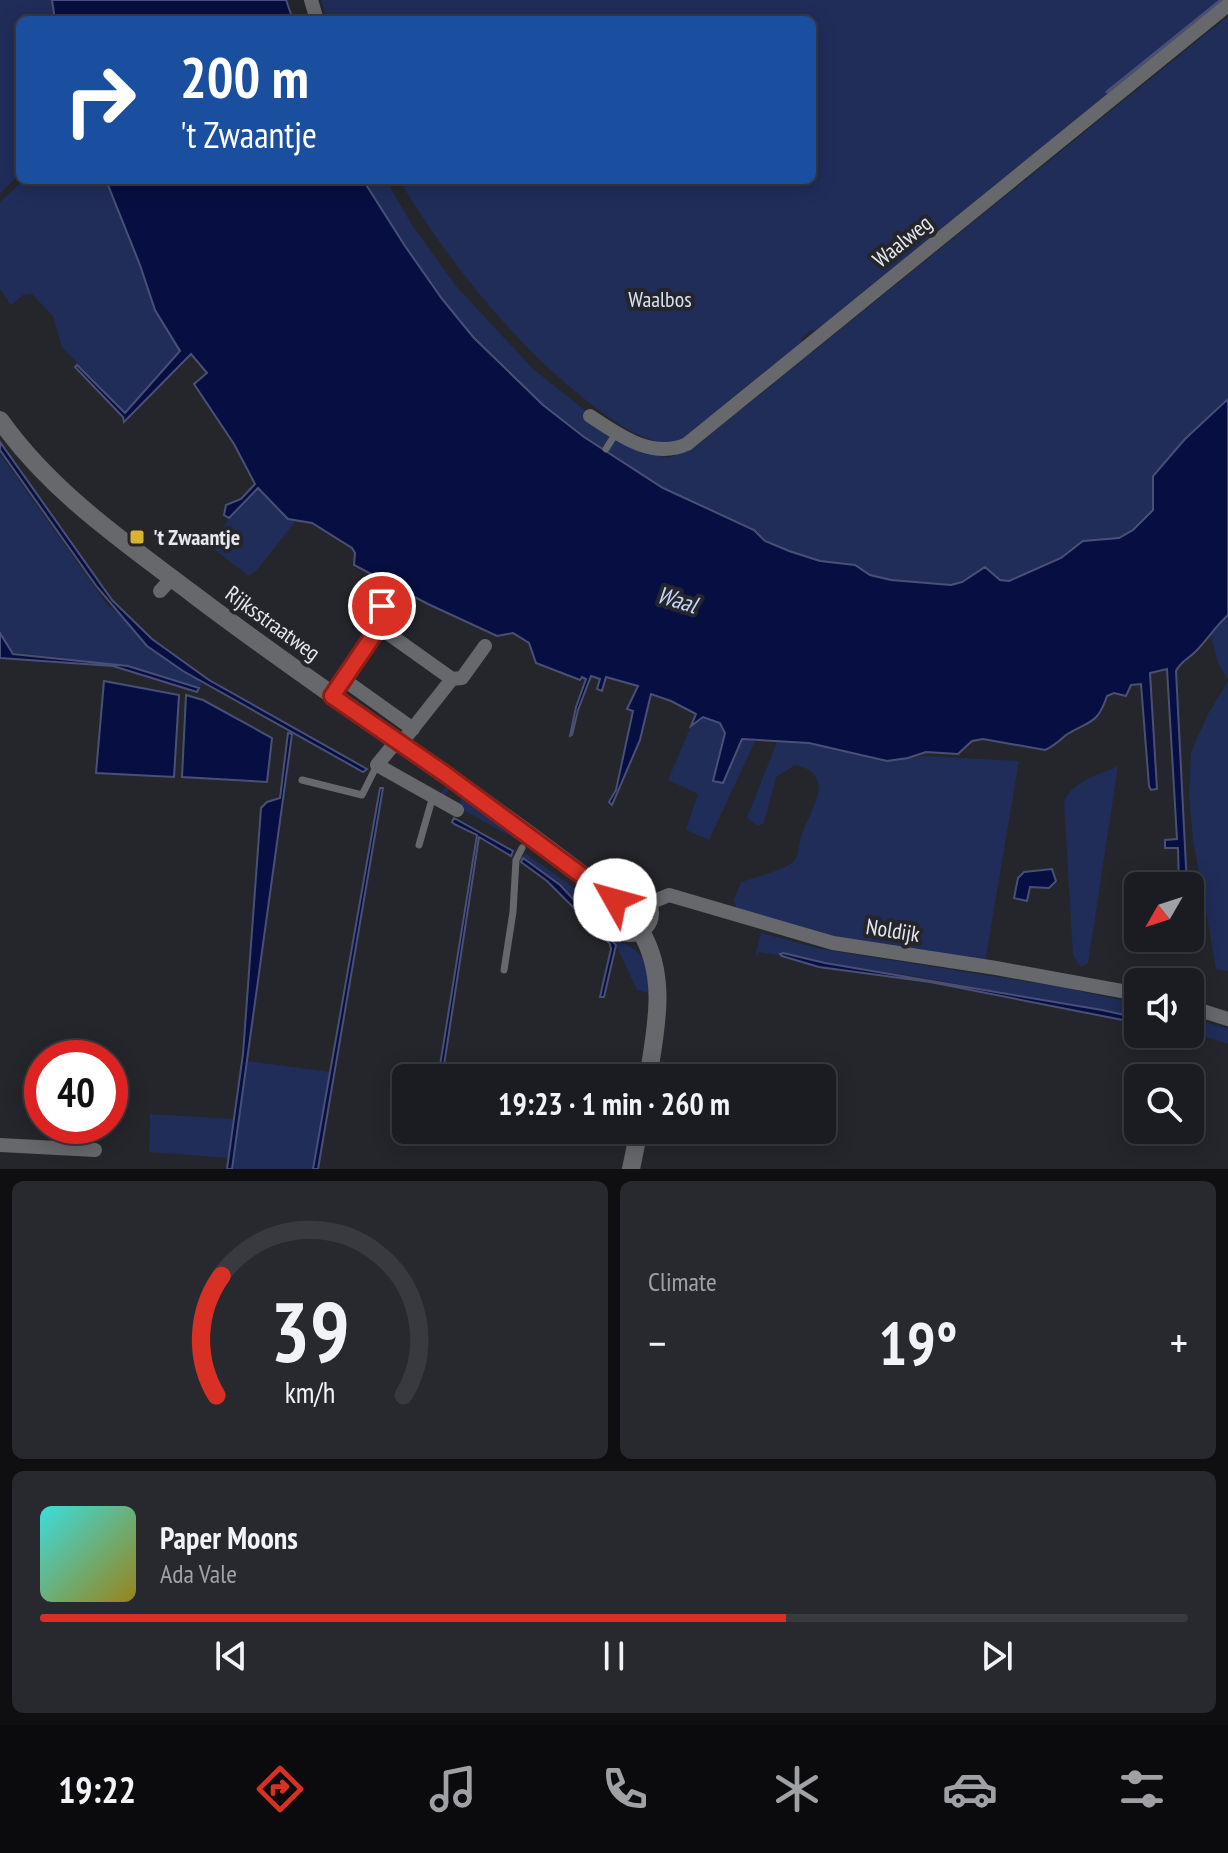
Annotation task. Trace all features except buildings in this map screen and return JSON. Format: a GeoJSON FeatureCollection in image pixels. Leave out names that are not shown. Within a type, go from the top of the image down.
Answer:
{"type":"FeatureCollection","features":[{"type":"Feature","properties":{"kind":"street","name":"Waalweg"},"geometry":{"type":"LineString","coordinates":[[590,416],[641,446],[675,449],[687,444],[1228,5]]}},
{"type":"Feature","properties":{"kind":"street","name":"Rijksstraatweg"},"geometry":{"type":"LineString","coordinates":[[0,420],[33,463],[60,490],[166,585],[445,774],[526,842],[594,879],[615,900]]}},
{"type":"Feature","properties":{"kind":"street"},"geometry":{"type":"LineString","coordinates":[[382,606],[374,617],[379,627],[452,679],[462,678],[485,646]]}},
{"type":"Feature","properties":{"kind":"street"},"geometry":{"type":"LineString","coordinates":[[332,696],[379,627]]}},
{"type":"Feature","properties":{"kind":"street"},"geometry":{"type":"LineString","coordinates":[[343,679],[413,729]]}},
{"type":"Feature","properties":{"kind":"street"},"geometry":{"type":"LineString","coordinates":[[452,679],[413,729],[377,765],[457,810]]}},
{"type":"Feature","properties":{"kind":"street"},"geometry":{"type":"LineString","coordinates":[[433,796],[445,774]]}},
{"type":"Feature","properties":{"kind":"street"},"geometry":{"type":"LineString","coordinates":[[624,894],[639,894],[649,918],[640,930],[629,933],[615,926],[611,911],[615,900],[624,894]]}},
{"type":"Feature","properties":{"kind":"street","name":"Noldijk"},"geometry":{"type":"LineString","coordinates":[[639,894],[669,895],[833,943],[1124,991]]}},
{"type":"Feature","properties":{"kind":"street"},"geometry":{"type":"LineString","coordinates":[[640,930],[655,967],[659,993],[650,1064]]}},
{"type":"Feature","properties":{"kind":"street"},"geometry":{"type":"LineString","coordinates":[[1204,1011],[1228,1019]]}},
{"type":"Feature","properties":{"kind":"street"},"geometry":{"type":"LineString","coordinates":[[631,1169],[636,1144]]}},
{"type":"Feature","properties":{"kind":"street"},"geometry":{"type":"LineString","coordinates":[[0,1145],[95,1150]]}},
{"type":"Feature","properties":{"kind":"lane"},"geometry":{"type":"LineString","coordinates":[[606,449],[616,433]]}},
{"type":"Feature","properties":{"kind":"lane"},"geometry":{"type":"LineString","coordinates":[[302,780],[362,795],[377,765]]}},
{"type":"Feature","properties":{"kind":"lane"},"geometry":{"type":"LineString","coordinates":[[419,845],[433,796]]}},
{"type":"Feature","properties":{"kind":"lane"},"geometry":{"type":"LineString","coordinates":[[504,970],[513,912],[516,860],[526,842]]}},
{"type":"Feature","properties":{"kind":"green space"},"geometry":{"type":"Polygon","coordinates":[[[0,0],[52,0],[54,16],[16,16],[16,178],[0,193],[0,0]]]}},
{"type":"Feature","properties":{"kind":"green space","name":"Waalbos"},"geometry":{"type":"Polygon","coordinates":[[[321,0],[1224,0],[822,326],[801,338],[802,344],[684,438],[667,446],[636,434],[593,406],[529,350],[471,284],[402,184],[816,184],[816,16],[326,16],[321,0]]]}},
{"type":"Feature","properties":{"kind":"green space"},"geometry":{"type":"Polygon","coordinates":[[[1228,16],[1228,399],[1185,439],[1153,476],[1153,510],[1133,531],[1119,538],[1083,541],[1061,558],[1009,581],[1000,580],[988,569],[949,585],[918,585],[887,580],[852,564],[825,562],[794,554],[776,546],[754,530],[663,488],[584,437],[543,405],[474,338],[442,299],[366,184],[388,184],[412,225],[456,286],[533,369],[612,432],[645,452],[668,458],[695,447],[1228,16]]]}},
{"type":"Feature","properties":{"kind":"green space"},"geometry":{"type":"Polygon","coordinates":[[[20,184],[108,184],[155,310],[180,351],[125,413],[62,347],[53,316],[32,294],[23,295],[11,305],[0,289],[0,202],[20,184]]]}},
{"type":"Feature","properties":{"kind":"green space"},"geometry":{"type":"Polygon","coordinates":[[[0,454],[108,606],[204,677],[199,688],[128,666],[11,652],[0,633],[0,454]]]}},
{"type":"Feature","properties":{"kind":"green space"},"geometry":{"type":"Polygon","coordinates":[[[258,488],[288,519],[295,522],[249,576],[211,547],[229,518],[258,488]]]}},
{"type":"Feature","properties":{"kind":"green space"},"geometry":{"type":"Polygon","coordinates":[[[1228,615],[1228,680],[1218,663],[1210,632],[1228,615]]]}},
{"type":"Feature","properties":{"kind":"green space"},"geometry":{"type":"Polygon","coordinates":[[[1228,681],[1228,971],[1216,969],[1204,901],[1204,872],[1199,872],[1189,794],[1191,752],[1208,714],[1228,681]]]}},
{"type":"Feature","properties":{"kind":"green space"},"geometry":{"type":"Polygon","coordinates":[[[703,717],[720,722],[725,733],[713,780],[723,783],[742,739],[756,739],[709,840],[686,830],[698,794],[668,780],[691,726],[703,717]]]}},
{"type":"Feature","properties":{"kind":"green space"},"geometry":{"type":"Polygon","coordinates":[[[777,742],[809,743],[887,761],[922,756],[1019,761],[985,962],[838,940],[737,911],[734,900],[741,882],[784,868],[794,861],[818,795],[816,777],[795,765],[776,777],[764,823],[758,826],[747,818],[777,742]]]}},
{"type":"Feature","properties":{"kind":"green space"},"geometry":{"type":"Polygon","coordinates":[[[1118,766],[1088,963],[1081,967],[1073,955],[1064,803],[1079,784],[1118,766]]]}},
{"type":"Feature","properties":{"kind":"green space"},"geometry":{"type":"Polygon","coordinates":[[[447,786],[454,787],[519,835],[519,841],[458,807],[463,797],[449,789],[444,796],[440,794],[447,786]]]}},
{"type":"Feature","properties":{"kind":"green space"},"geometry":{"type":"Polygon","coordinates":[[[525,853],[587,897],[608,934],[634,949],[644,959],[648,967],[649,993],[637,990],[616,945],[560,885],[523,858],[525,853]]]}},
{"type":"Feature","properties":{"kind":"green space"},"geometry":{"type":"Polygon","coordinates":[[[761,933],[821,949],[1061,987],[1124,1001],[1124,1015],[783,953],[780,954],[782,956],[759,952],[755,957],[761,933]]]}},
{"type":"Feature","properties":{"kind":"green space"},"geometry":{"type":"Polygon","coordinates":[[[1204,1021],[1228,1029],[1228,1044],[1204,1036],[1204,1021]]]}},
{"type":"Feature","properties":{"kind":"green space"},"geometry":{"type":"Polygon","coordinates":[[[247,1061],[330,1072],[313,1169],[232,1169],[247,1061]]]}},
{"type":"Feature","properties":{"kind":"green space"},"geometry":{"type":"Polygon","coordinates":[[[150,1114],[234,1119],[228,1158],[149,1152],[150,1114]]]}},
{"type":"Feature","properties":{"kind":"water"},"geometry":{"type":"Polygon","coordinates":[[[52,0],[286,0],[292,16],[54,16],[52,0]]]}},
{"type":"Feature","properties":{"kind":"water","name":"Waal"},"geometry":{"type":"Polygon","coordinates":[[[108,184],[366,184],[442,299],[474,338],[543,405],[584,437],[663,488],[754,530],[765,541],[789,551],[820,561],[855,565],[870,575],[891,580],[951,585],[962,582],[985,567],[1000,580],[1009,581],[1061,558],[1083,541],[1119,538],[1133,530],[1153,510],[1153,476],[1185,439],[1228,399],[1228,615],[1176,671],[1186,872],[1179,872],[1178,848],[1165,848],[1165,840],[1177,839],[1167,669],[1150,673],[1157,789],[1151,790],[1149,786],[1141,684],[1131,685],[1126,696],[1114,693],[1107,696],[1096,718],[1045,750],[983,739],[972,741],[958,754],[926,752],[887,761],[809,743],[742,739],[723,783],[713,781],[725,733],[720,723],[703,717],[691,726],[696,714],[651,694],[640,740],[612,805],[609,802],[616,790],[633,711],[627,709],[638,686],[606,677],[602,691],[597,689],[600,679],[591,676],[570,736],[586,679],[582,677],[580,680],[536,663],[529,643],[513,633],[497,636],[354,565],[352,548],[312,523],[288,519],[258,488],[229,518],[224,515],[226,505],[241,499],[255,484],[234,444],[194,384],[207,373],[191,354],[124,422],[123,417],[75,367],[77,365],[125,413],[180,351],[155,310],[108,184]]]}},
{"type":"Feature","properties":{"kind":"water"},"geometry":{"type":"Polygon","coordinates":[[[0,442],[112,600],[152,639],[209,680],[367,769],[363,772],[183,671],[147,646],[97,587],[0,450],[0,442]]]}},
{"type":"Feature","properties":{"kind":"water"},"geometry":{"type":"Polygon","coordinates":[[[0,633],[13,654],[128,666],[199,688],[197,692],[113,666],[0,658],[0,633]]]}},
{"type":"Feature","properties":{"kind":"water"},"geometry":{"type":"Polygon","coordinates":[[[104,681],[179,695],[174,777],[96,773],[104,681]]]}},
{"type":"Feature","properties":{"kind":"water"},"geometry":{"type":"Polygon","coordinates":[[[186,695],[203,700],[272,738],[267,782],[182,777],[186,695]]]}},
{"type":"Feature","properties":{"kind":"water"},"geometry":{"type":"Polygon","coordinates":[[[288,733],[292,734],[232,1169],[227,1169],[243,1054],[261,808],[267,802],[280,798],[288,733]]]}},
{"type":"Feature","properties":{"kind":"water"},"geometry":{"type":"Polygon","coordinates":[[[380,788],[383,788],[318,1169],[313,1169],[380,788]]]}},
{"type":"Feature","properties":{"kind":"water"},"geometry":{"type":"Polygon","coordinates":[[[454,818],[513,851],[511,856],[479,837],[444,1064],[440,1064],[477,835],[452,822],[454,818]]]}},
{"type":"Feature","properties":{"kind":"water"},"geometry":{"type":"Polygon","coordinates":[[[523,858],[560,885],[616,945],[604,997],[600,997],[610,944],[547,881],[521,862],[523,858]]]}},
{"type":"Feature","properties":{"kind":"water"},"geometry":{"type":"Polygon","coordinates":[[[1052,869],[1056,881],[1049,888],[1030,887],[1027,901],[1014,898],[1018,878],[1024,872],[1052,869]]]}},
{"type":"Feature","properties":{"kind":"water"},"geometry":{"type":"Polygon","coordinates":[[[780,954],[1102,1010],[1124,1015],[1124,1020],[930,982],[819,967],[780,954]]]}},
{"type":"Feature","properties":{"kind":"waterway"},"geometry":{"type":"LineString","coordinates":[[1107,92],[1221,0]]}},
{"type":"Feature","properties":{"kind":"place","name":"'t Zwaantje"},"geometry":{"type":"Point","coordinates":[137,537]}},
{"type":"Feature","properties":{"kind":"route"},"geometry":{"type":"LineString","coordinates":[[382,606],[374,617],[379,627],[332,696],[445,774],[615,900]]}}]}
